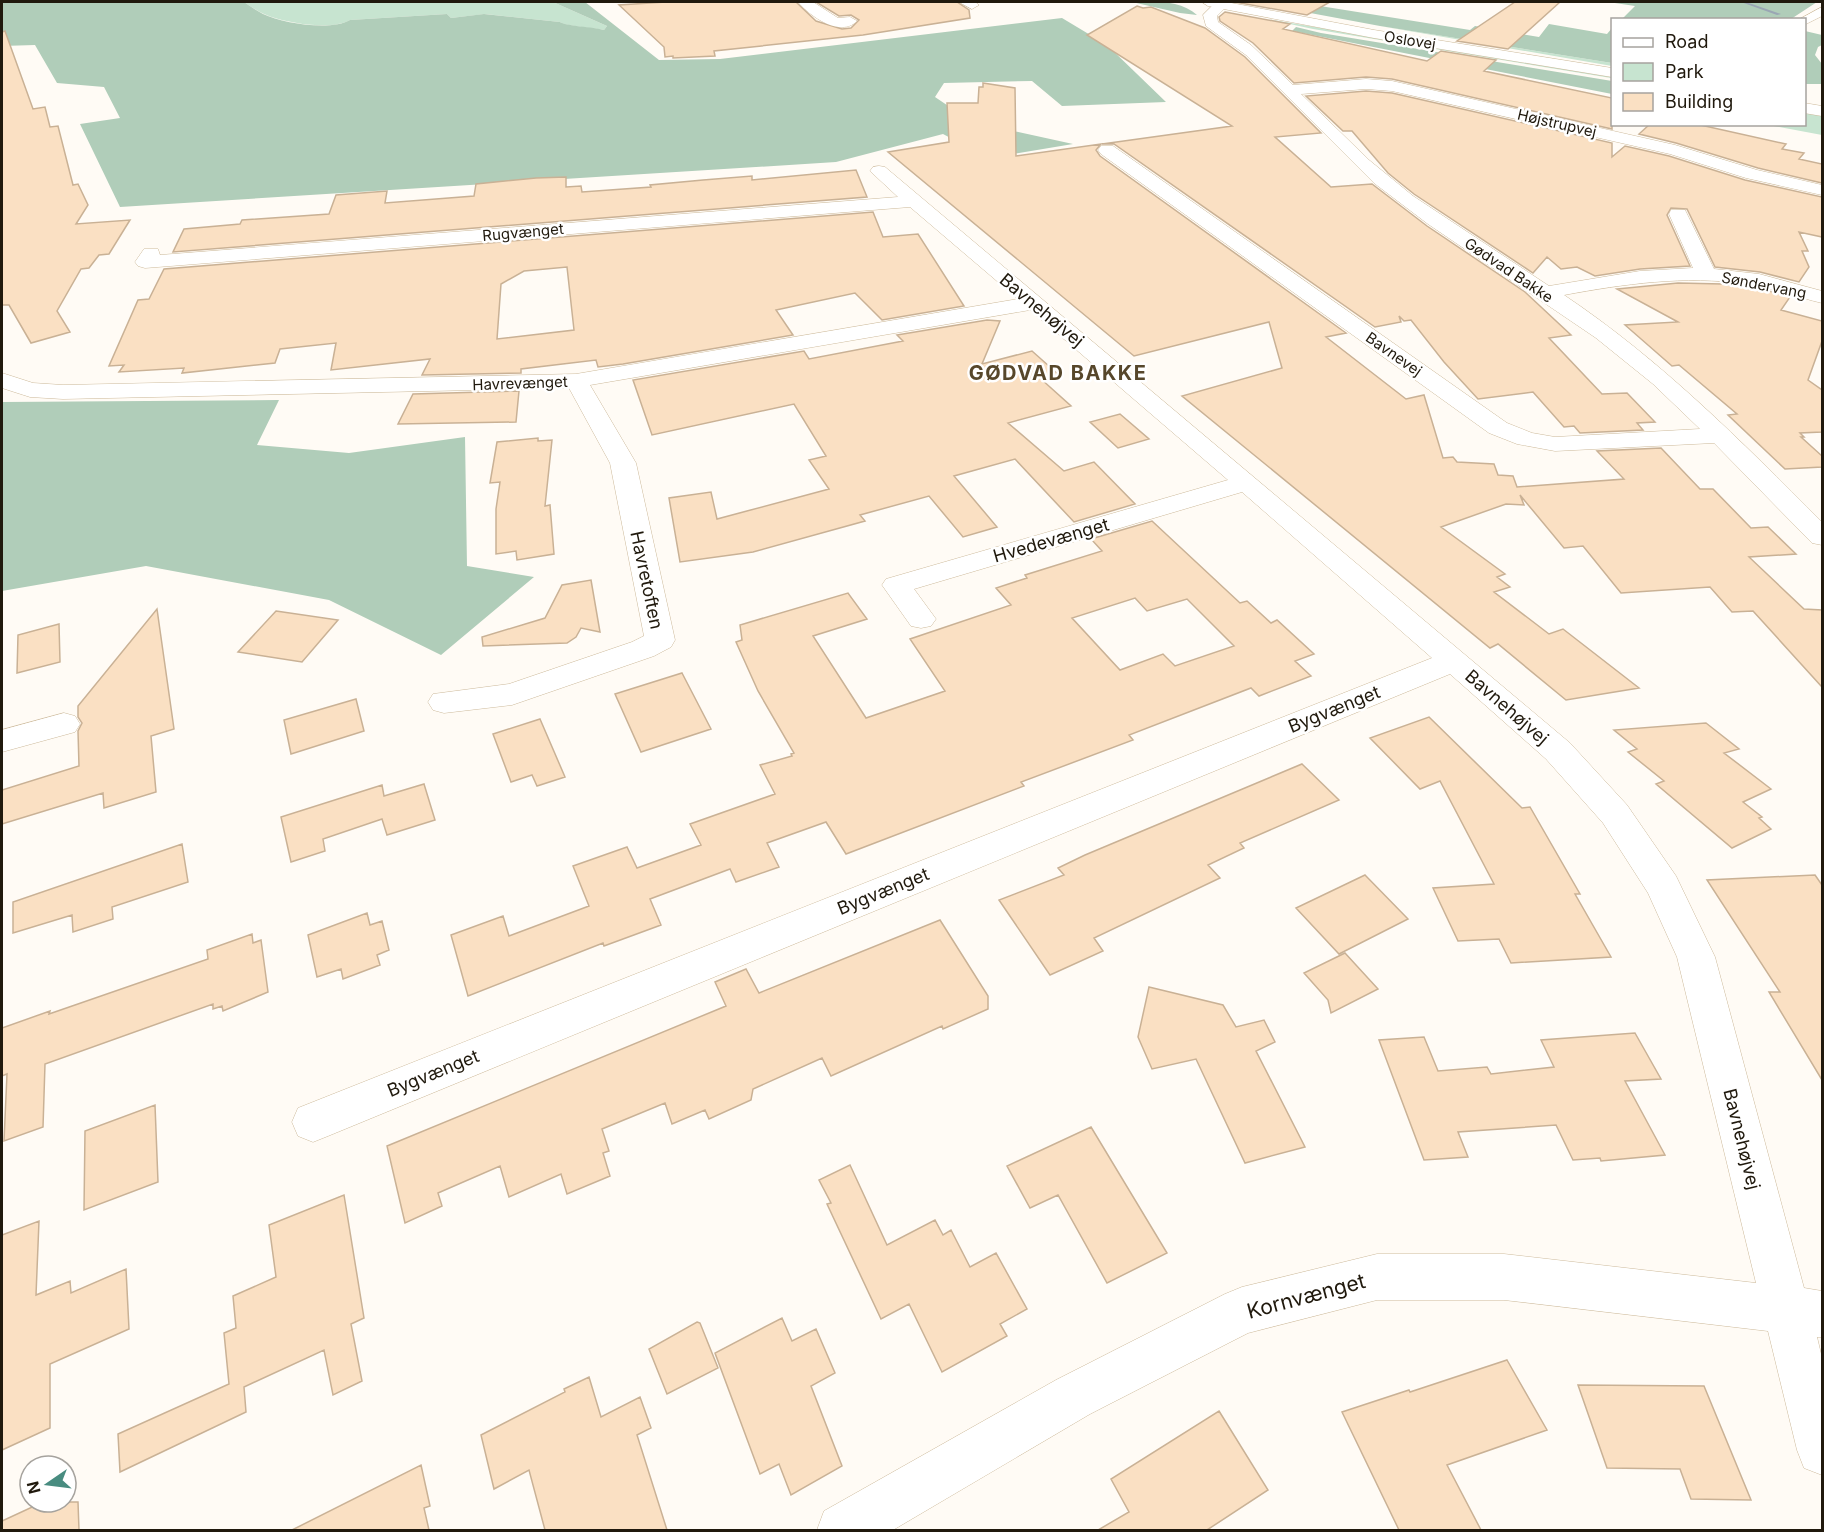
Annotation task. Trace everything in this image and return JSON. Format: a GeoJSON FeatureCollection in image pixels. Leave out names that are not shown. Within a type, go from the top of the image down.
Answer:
{"type":"FeatureCollection","features":[{"type":"Feature","properties":{"kind":"street"},"geometry":{"type":"LineString","coordinates":[[805,2],[835,23],[850,21]]}},
{"type":"Feature","properties":{"kind":"street","name":"Oslovej"},"geometry":{"type":"LineString","coordinates":[[1215,3],[1374,34],[1611,73]]}},
{"type":"Feature","properties":{"kind":"street","name":"Gødvad Bakke"},"geometry":{"type":"LineString","coordinates":[[1215,3],[1210,15],[1211,23],[1249,49],[1328,132],[1381,180],[1451,231],[1604,333],[1654,375],[1818,527]]}},
{"type":"Feature","properties":{"kind":"street"},"geometry":{"type":"LineString","coordinates":[[1806,20],[1822,10]]}},
{"type":"Feature","properties":{"kind":"street","name":"Højstrupvej"},"geometry":{"type":"LineString","coordinates":[[1288,90],[1366,84],[1392,86],[1675,150],[1752,174],[1822,190]]}},
{"type":"Feature","properties":{"kind":"street"},"geometry":{"type":"LineString","coordinates":[[1806,103],[1822,105]]}},
{"type":"Feature","properties":{"kind":"street"},"geometry":{"type":"LineString","coordinates":[[1806,108],[1822,111]]}},
{"type":"Feature","properties":{"kind":"street","name":"Bavnevej"},"geometry":{"type":"LineString","coordinates":[[1107,150],[1498,428],[1526,439],[1555,444],[1719,435]]}},
{"type":"Feature","properties":{"kind":"street","name":"Bavnehøjvej"},"geometry":{"type":"LineString","coordinates":[[879,171],[1558,751],[1616,814],[1663,886],[1696,957],[1804,1312],[1822,1450]]}},
{"type":"Feature","properties":{"kind":"street","name":"Rugvænget"},"geometry":{"type":"LineString","coordinates":[[151,253],[145,262],[912,201]]}},
{"type":"Feature","properties":{"kind":"street","name":"Søndervang"},"geometry":{"type":"LineString","coordinates":[[1678,214],[1706,274]]}},
{"type":"Feature","properties":{"kind":"street","name":"Søndervang"},"geometry":{"type":"LineString","coordinates":[[1544,293],[1638,276],[1706,274],[1738,277],[1822,297]]}},
{"type":"Feature","properties":{"kind":"street","name":"Havrevænget"},"geometry":{"type":"LineString","coordinates":[[2,380],[30,390],[63,392],[540,384],[576,381],[1034,303]]}},
{"type":"Feature","properties":{"kind":"street","name":"Havretoften"},"geometry":{"type":"LineString","coordinates":[[444,702],[512,694],[643,649],[660,640],[623,463],[576,381]]}},
{"type":"Feature","properties":{"kind":"street","name":"Hvedevænget"},"geometry":{"type":"LineString","coordinates":[[921,619],[896,585],[1247,483]]}},
{"type":"Feature","properties":{"kind":"street","name":"Bygvænget"},"geometry":{"type":"LineString","coordinates":[[313,1122],[1454,661]]}},
{"type":"Feature","properties":{"kind":"street"},"geometry":{"type":"LineString","coordinates":[[2,741],[64,724]]}},
{"type":"Feature","properties":{"kind":"street","name":"Kornvænget"},"geometry":{"type":"LineString","coordinates":[[843,1530],[1073,1397],[1242,1311],[1377,1277],[1504,1277],[1804,1312]]}},
{"type":"Feature","properties":{"kind":"green space"},"geometry":{"type":"Polygon","coordinates":[[[2,2],[244,2],[272,18],[320,26],[350,20],[447,14],[451,18],[484,14],[560,22],[604,30],[607,26],[553,2],[585,2],[659,60],[720,59],[1062,18],[1107,45],[1166,102],[1062,106],[1032,81],[944,83],[935,97],[972,122],[1073,144],[988,158],[943,134],[836,162],[120,207],[80,124],[120,118],[104,87],[57,83],[35,45],[2,46],[2,2]]]}},
{"type":"Feature","properties":{"kind":"green space"},"geometry":{"type":"Polygon","coordinates":[[[244,2],[553,2],[607,26],[604,30],[560,22],[485,14],[451,18],[447,14],[350,20],[332,25],[320,25],[295,23],[273,17],[244,2]]]}},
{"type":"Feature","properties":{"kind":"green space"},"geometry":{"type":"Polygon","coordinates":[[[1132,2],[1175,4],[1197,15],[1180,13],[1132,2]]]}},
{"type":"Feature","properties":{"kind":"green space"},"geometry":{"type":"Polygon","coordinates":[[[1295,2],[1470,30],[1475,26],[1539,37],[1549,24],[1607,34],[1611,29],[1611,63],[1380,26],[1257,3],[1295,2]]]}},
{"type":"Feature","properties":{"kind":"green space"},"geometry":{"type":"Polygon","coordinates":[[[1608,2],[1817,2],[1793,18],[1623,18],[1635,6],[1608,2]]]}},
{"type":"Feature","properties":{"kind":"green space"},"geometry":{"type":"Polygon","coordinates":[[[1267,19],[1611,76],[1611,78],[1313,29],[1267,19]]]}},
{"type":"Feature","properties":{"kind":"green space"},"geometry":{"type":"Polygon","coordinates":[[[1380,26],[1611,63],[1611,66],[1380,26]]]}},
{"type":"Feature","properties":{"kind":"green space"},"geometry":{"type":"Polygon","coordinates":[[[1296,27],[1611,81],[1611,94],[1292,31],[1296,27]]]}},
{"type":"Feature","properties":{"kind":"green space"},"geometry":{"type":"Polygon","coordinates":[[[1806,31],[1822,35],[1822,45],[1818,47],[1815,55],[1822,64],[1822,84],[1806,84],[1806,31]]]}},
{"type":"Feature","properties":{"kind":"green space"},"geometry":{"type":"Polygon","coordinates":[[[1806,113],[1822,116],[1822,135],[1773,126],[1806,126],[1806,113]]]}},
{"type":"Feature","properties":{"kind":"green space"},"geometry":{"type":"Polygon","coordinates":[[[279,400],[257,445],[349,453],[465,437],[467,566],[534,577],[441,655],[329,600],[146,566],[2,591],[2,402],[279,400]]]}},
{"type":"Feature","properties":{"kind":"building"},"geometry":{"type":"Polygon","coordinates":[[[666,2],[796,2],[816,21],[842,29],[851,28],[859,20],[851,15],[839,16],[816,2],[957,2],[969,10],[970,18],[863,35],[714,51],[715,56],[673,58],[673,56],[665,57],[664,47],[619,5],[666,2]]]}},
{"type":"Feature","properties":{"kind":"building"},"geometry":{"type":"Polygon","coordinates":[[[1235,2],[1330,2],[1307,15],[1235,2]]]}},
{"type":"Feature","properties":{"kind":"building"},"geometry":{"type":"Polygon","coordinates":[[[1515,2],[1560,2],[1508,49],[1457,41],[1515,2]]]}},
{"type":"Feature","properties":{"kind":"building"},"geometry":{"type":"Polygon","coordinates":[[[1137,6],[1151,7],[1205,28],[1245,57],[1321,133],[1275,137],[1331,187],[1372,184],[1427,226],[1525,292],[1571,335],[1549,338],[1602,394],[1627,393],[1655,422],[1637,423],[1643,430],[1580,433],[1574,426],[1564,427],[1533,392],[1478,399],[1444,362],[1411,320],[1404,321],[1399,316],[1401,322],[1375,327],[1114,144],[1102,144],[1232,126],[1087,35],[1137,6]]]}},
{"type":"Feature","properties":{"kind":"building"},"geometry":{"type":"Polygon","coordinates":[[[1225,12],[1290,24],[1283,29],[1427,61],[1441,51],[1496,60],[1484,71],[1611,98],[1612,129],[1392,79],[1366,77],[1294,83],[1253,43],[1220,21],[1219,17],[1225,12]]]}},
{"type":"Feature","properties":{"kind":"building"},"geometry":{"type":"Polygon","coordinates":[[[5,31],[33,109],[45,107],[50,127],[58,126],[73,185],[78,184],[88,205],[76,224],[130,220],[109,254],[99,255],[89,268],[81,269],[57,311],[70,332],[31,343],[9,305],[2,305],[2,32],[5,31]]]}},
{"type":"Feature","properties":{"kind":"building"},"geometry":{"type":"Polygon","coordinates":[[[983,83],[1015,88],[1016,156],[1101,144],[1096,150],[1100,156],[1346,333],[1326,337],[1406,399],[1424,395],[1443,458],[1453,457],[1457,462],[1494,464],[1498,475],[1513,476],[1517,487],[1624,479],[1597,451],[1661,448],[1700,489],[1713,489],[1751,528],[1768,527],[1796,554],[1749,557],[1804,609],[1822,610],[1822,687],[1753,611],[1732,612],[1710,587],[1621,593],[1583,546],[1564,548],[1520,495],[1524,505],[1506,504],[1441,527],[1505,574],[1497,577],[1510,587],[1494,592],[1549,634],[1563,629],[1639,688],[1566,700],[1498,644],[1490,648],[1182,396],[1282,368],[1269,322],[1134,356],[888,152],[949,142],[947,103],[978,103],[979,87],[983,87],[983,83]]]}},
{"type":"Feature","properties":{"kind":"building"},"geometry":{"type":"Polygon","coordinates":[[[1366,91],[1392,93],[1612,143],[1612,157],[1625,146],[1669,156],[1745,180],[1822,197],[1822,237],[1799,232],[1808,251],[1802,251],[1809,267],[1799,282],[1760,272],[1715,267],[1687,209],[1671,208],[1667,215],[1690,266],[1640,269],[1595,276],[1577,267],[1561,269],[1547,257],[1533,273],[1414,194],[1388,173],[1352,131],[1343,131],[1306,96],[1366,91]]]}},
{"type":"Feature","properties":{"kind":"building"},"geometry":{"type":"Polygon","coordinates":[[[1648,126],[1705,126],[1786,144],[1782,149],[1804,153],[1799,159],[1822,164],[1822,183],[1758,168],[1639,134],[1648,126]]]}},
{"type":"Feature","properties":{"kind":"building"},"geometry":{"type":"Polygon","coordinates":[[[856,170],[867,197],[173,252],[184,229],[240,224],[242,220],[329,214],[336,195],[387,191],[385,203],[474,196],[476,184],[536,178],[566,177],[566,187],[581,186],[582,192],[752,176],[752,180],[856,170]]]}},
{"type":"Feature","properties":{"kind":"building"},"geometry":{"type":"Polygon","coordinates":[[[873,212],[883,237],[918,234],[964,306],[882,320],[855,293],[776,310],[793,335],[598,367],[596,360],[521,369],[521,373],[422,375],[430,359],[331,370],[336,343],[280,349],[275,363],[182,373],[184,368],[119,372],[124,365],[109,366],[138,300],[149,299],[164,269],[873,212]],[[567,267],[524,271],[501,284],[497,339],[574,330],[567,267]]]}},
{"type":"Feature","properties":{"kind":"building"},"geometry":{"type":"Polygon","coordinates":[[[1678,283],[1723,284],[1774,292],[1790,297],[1781,310],[1822,321],[1822,341],[1808,380],[1822,390],[1822,432],[1800,433],[1804,437],[1801,437],[1822,456],[1822,467],[1785,469],[1728,415],[1737,414],[1679,365],[1672,366],[1625,325],[1678,322],[1617,289],[1678,283]]]}},
{"type":"Feature","properties":{"kind":"building"},"geometry":{"type":"Polygon","coordinates":[[[987,320],[1000,321],[982,364],[1032,351],[1059,375],[1041,379],[1071,406],[1008,423],[1064,471],[1094,462],[1135,504],[1074,522],[1015,459],[954,476],[997,527],[963,537],[929,496],[860,515],[865,521],[753,552],[680,562],[669,498],[711,492],[717,519],[829,489],[809,460],[826,456],[794,404],[652,435],[633,380],[804,351],[809,359],[903,341],[897,335],[987,320]]]}},
{"type":"Feature","properties":{"kind":"building"},"geometry":{"type":"Polygon","coordinates":[[[519,391],[516,422],[398,424],[413,394],[519,391]]]}},
{"type":"Feature","properties":{"kind":"building"},"geometry":{"type":"Polygon","coordinates":[[[1120,414],[1149,439],[1118,448],[1090,422],[1120,414]]]}},
{"type":"Feature","properties":{"kind":"building"},"geometry":{"type":"Polygon","coordinates":[[[538,438],[538,441],[552,440],[545,506],[550,505],[554,554],[517,560],[516,551],[496,554],[496,509],[500,482],[490,483],[497,442],[538,438]]]}},
{"type":"Feature","properties":{"kind":"building"},"geometry":{"type":"Polygon","coordinates":[[[1152,521],[1240,603],[1247,601],[1271,623],[1277,620],[1314,654],[1295,661],[1311,676],[1259,696],[1251,688],[1129,735],[1133,740],[1021,782],[1024,786],[846,854],[826,822],[767,843],[779,867],[736,882],[730,869],[650,899],[661,925],[604,946],[603,943],[468,996],[451,935],[503,916],[509,936],[589,906],[573,866],[627,847],[637,868],[701,845],[690,824],[775,794],[760,765],[792,756],[791,754],[794,753],[758,691],[736,642],[742,640],[740,625],[848,593],[867,619],[813,636],[866,718],[945,691],[910,639],[1011,605],[996,588],[1027,578],[1025,575],[1102,551],[1091,539],[1152,521]],[[1135,598],[1072,618],[1120,670],[1163,654],[1175,666],[1234,646],[1187,599],[1147,611],[1135,598]]]}},
{"type":"Feature","properties":{"kind":"building"},"geometry":{"type":"Polygon","coordinates":[[[591,580],[600,632],[581,628],[576,637],[567,643],[483,646],[482,637],[545,618],[562,585],[591,580]]]}},
{"type":"Feature","properties":{"kind":"building"},"geometry":{"type":"Polygon","coordinates":[[[157,609],[174,729],[151,736],[156,792],[104,808],[103,793],[2,824],[2,790],[79,766],[78,731],[82,723],[78,717],[78,706],[157,609]]]}},
{"type":"Feature","properties":{"kind":"building"},"geometry":{"type":"Polygon","coordinates":[[[276,611],[338,620],[302,662],[238,652],[276,611]]]}},
{"type":"Feature","properties":{"kind":"building"},"geometry":{"type":"Polygon","coordinates":[[[59,624],[60,662],[17,673],[18,635],[59,624]]]}},
{"type":"Feature","properties":{"kind":"building"},"geometry":{"type":"Polygon","coordinates":[[[682,673],[711,729],[641,752],[615,694],[682,673]]]}},
{"type":"Feature","properties":{"kind":"building"},"geometry":{"type":"Polygon","coordinates":[[[356,699],[364,731],[291,754],[284,720],[356,699]]]}},
{"type":"Feature","properties":{"kind":"building"},"geometry":{"type":"Polygon","coordinates":[[[1429,717],[1522,808],[1530,807],[1580,894],[1575,894],[1611,957],[1511,963],[1499,939],[1458,941],[1433,888],[1494,884],[1440,781],[1420,789],[1370,738],[1429,717]]]}},
{"type":"Feature","properties":{"kind":"building"},"geometry":{"type":"Polygon","coordinates":[[[540,719],[565,777],[537,786],[532,775],[511,782],[493,734],[540,719]]]}},
{"type":"Feature","properties":{"kind":"building"},"geometry":{"type":"Polygon","coordinates":[[[1706,723],[1739,749],[1724,753],[1771,789],[1743,802],[1762,817],[1759,818],[1771,829],[1732,848],[1656,784],[1664,781],[1628,752],[1637,749],[1614,730],[1706,723]]]}},
{"type":"Feature","properties":{"kind":"building"},"geometry":{"type":"Polygon","coordinates":[[[1302,764],[1339,800],[1240,843],[1244,848],[1208,865],[1220,878],[1094,938],[1103,951],[1050,975],[999,900],[1064,875],[1058,868],[1085,855],[1302,764]]]}},
{"type":"Feature","properties":{"kind":"building"},"geometry":{"type":"Polygon","coordinates":[[[424,784],[435,820],[387,835],[382,819],[323,839],[325,851],[291,862],[281,817],[382,785],[384,796],[424,784]]]}},
{"type":"Feature","properties":{"kind":"building"},"geometry":{"type":"Polygon","coordinates":[[[182,844],[188,882],[112,907],[113,919],[73,932],[72,915],[13,933],[13,902],[182,844]]]}},
{"type":"Feature","properties":{"kind":"building"},"geometry":{"type":"Polygon","coordinates":[[[1365,875],[1408,919],[1339,954],[1296,908],[1365,875]]]}},
{"type":"Feature","properties":{"kind":"building"},"geometry":{"type":"Polygon","coordinates":[[[1815,875],[1822,885],[1822,1080],[1769,992],[1780,992],[1707,880],[1815,875]]]}},
{"type":"Feature","properties":{"kind":"building"},"geometry":{"type":"Polygon","coordinates":[[[367,913],[370,925],[382,921],[389,950],[377,955],[380,965],[343,979],[341,969],[317,977],[308,935],[367,913]]]}},
{"type":"Feature","properties":{"kind":"building"},"geometry":{"type":"Polygon","coordinates":[[[940,920],[988,996],[988,1009],[943,1029],[942,1026],[831,1076],[822,1058],[753,1089],[751,1100],[709,1119],[705,1110],[672,1124],[665,1103],[602,1129],[609,1151],[603,1153],[610,1176],[567,1194],[561,1174],[509,1197],[500,1166],[438,1193],[442,1206],[405,1223],[387,1146],[726,1006],[715,982],[746,969],[759,993],[940,920]]]}},
{"type":"Feature","properties":{"kind":"building"},"geometry":{"type":"Polygon","coordinates":[[[252,934],[253,943],[261,940],[268,992],[223,1011],[222,1006],[213,1009],[213,1004],[45,1064],[43,1127],[4,1141],[7,1074],[2,1076],[2,1028],[208,959],[207,950],[252,934]]]}},
{"type":"Feature","properties":{"kind":"building"},"geometry":{"type":"Polygon","coordinates":[[[1345,953],[1378,989],[1331,1013],[1328,1000],[1304,973],[1345,953]]]}},
{"type":"Feature","properties":{"kind":"building"},"geometry":{"type":"Polygon","coordinates":[[[1149,987],[1223,1005],[1236,1027],[1264,1020],[1275,1042],[1256,1051],[1305,1147],[1245,1163],[1196,1059],[1152,1069],[1138,1037],[1149,987]]]}},
{"type":"Feature","properties":{"kind":"building"},"geometry":{"type":"Polygon","coordinates":[[[1635,1033],[1661,1079],[1625,1081],[1665,1155],[1601,1161],[1600,1158],[1573,1160],[1556,1125],[1458,1132],[1468,1157],[1424,1160],[1379,1040],[1424,1037],[1438,1071],[1487,1067],[1491,1074],[1554,1067],[1541,1040],[1635,1033]]]}},
{"type":"Feature","properties":{"kind":"building"},"geometry":{"type":"Polygon","coordinates":[[[155,1105],[158,1182],[84,1210],[85,1131],[155,1105]]]}},
{"type":"Feature","properties":{"kind":"building"},"geometry":{"type":"Polygon","coordinates":[[[1091,1127],[1167,1253],[1107,1283],[1058,1195],[1030,1208],[1007,1166],[1091,1127]]]}},
{"type":"Feature","properties":{"kind":"building"},"geometry":{"type":"Polygon","coordinates":[[[850,1165],[887,1245],[935,1220],[943,1235],[951,1230],[970,1267],[996,1253],[1027,1309],[1000,1324],[1007,1336],[942,1372],[909,1304],[881,1319],[827,1204],[831,1203],[819,1180],[850,1165]]]}},
{"type":"Feature","properties":{"kind":"building"},"geometry":{"type":"Polygon","coordinates":[[[344,1195],[364,1318],[351,1324],[362,1381],[333,1395],[324,1350],[244,1387],[246,1412],[120,1472],[118,1434],[229,1384],[224,1333],[236,1328],[233,1296],[276,1277],[269,1225],[344,1195]]]}},
{"type":"Feature","properties":{"kind":"building"},"geometry":{"type":"Polygon","coordinates":[[[39,1221],[36,1295],[70,1281],[71,1293],[126,1269],[129,1329],[50,1364],[50,1428],[2,1450],[2,1235],[39,1221]]]}},
{"type":"Feature","properties":{"kind":"building"},"geometry":{"type":"Polygon","coordinates":[[[782,1318],[792,1341],[816,1329],[835,1373],[811,1386],[842,1466],[791,1495],[779,1464],[760,1474],[715,1353],[782,1318]]]}},
{"type":"Feature","properties":{"kind":"building"},"geometry":{"type":"Polygon","coordinates":[[[697,1322],[700,1323],[718,1368],[667,1394],[649,1349],[697,1322]]]}},
{"type":"Feature","properties":{"kind":"building"},"geometry":{"type":"Polygon","coordinates":[[[1507,1360],[1547,1430],[1447,1465],[1481,1530],[1399,1530],[1342,1412],[1507,1360]]]}},
{"type":"Feature","properties":{"kind":"building"},"geometry":{"type":"Polygon","coordinates":[[[589,1377],[601,1417],[640,1397],[651,1428],[637,1435],[667,1530],[545,1530],[529,1470],[494,1489],[481,1435],[565,1392],[564,1389],[589,1377]]]}},
{"type":"Feature","properties":{"kind":"building"},"geometry":{"type":"Polygon","coordinates":[[[1578,1385],[1704,1386],[1751,1500],[1691,1499],[1680,1469],[1607,1468],[1578,1385]]]}},
{"type":"Feature","properties":{"kind":"building"},"geometry":{"type":"Polygon","coordinates":[[[1219,1411],[1268,1490],[1207,1530],[1098,1530],[1129,1512],[1111,1479],[1219,1411]]]}},
{"type":"Feature","properties":{"kind":"building"},"geometry":{"type":"Polygon","coordinates":[[[421,1465],[430,1506],[424,1508],[429,1530],[292,1530],[421,1465]]]}},
{"type":"Feature","properties":{"kind":"building"},"geometry":{"type":"Polygon","coordinates":[[[78,1502],[79,1530],[2,1530],[2,1521],[18,1514],[78,1514],[78,1502]]]}},
{"type":"Feature","properties":{"kind":"waterway"},"geometry":{"type":"LineString","coordinates":[[1743,2],[1779,14]]}},
{"type":"Feature","properties":{"kind":"district","name":"GØDVAD BAKKE"},"geometry":{"type":"Point","coordinates":[1058,373]}}]}
